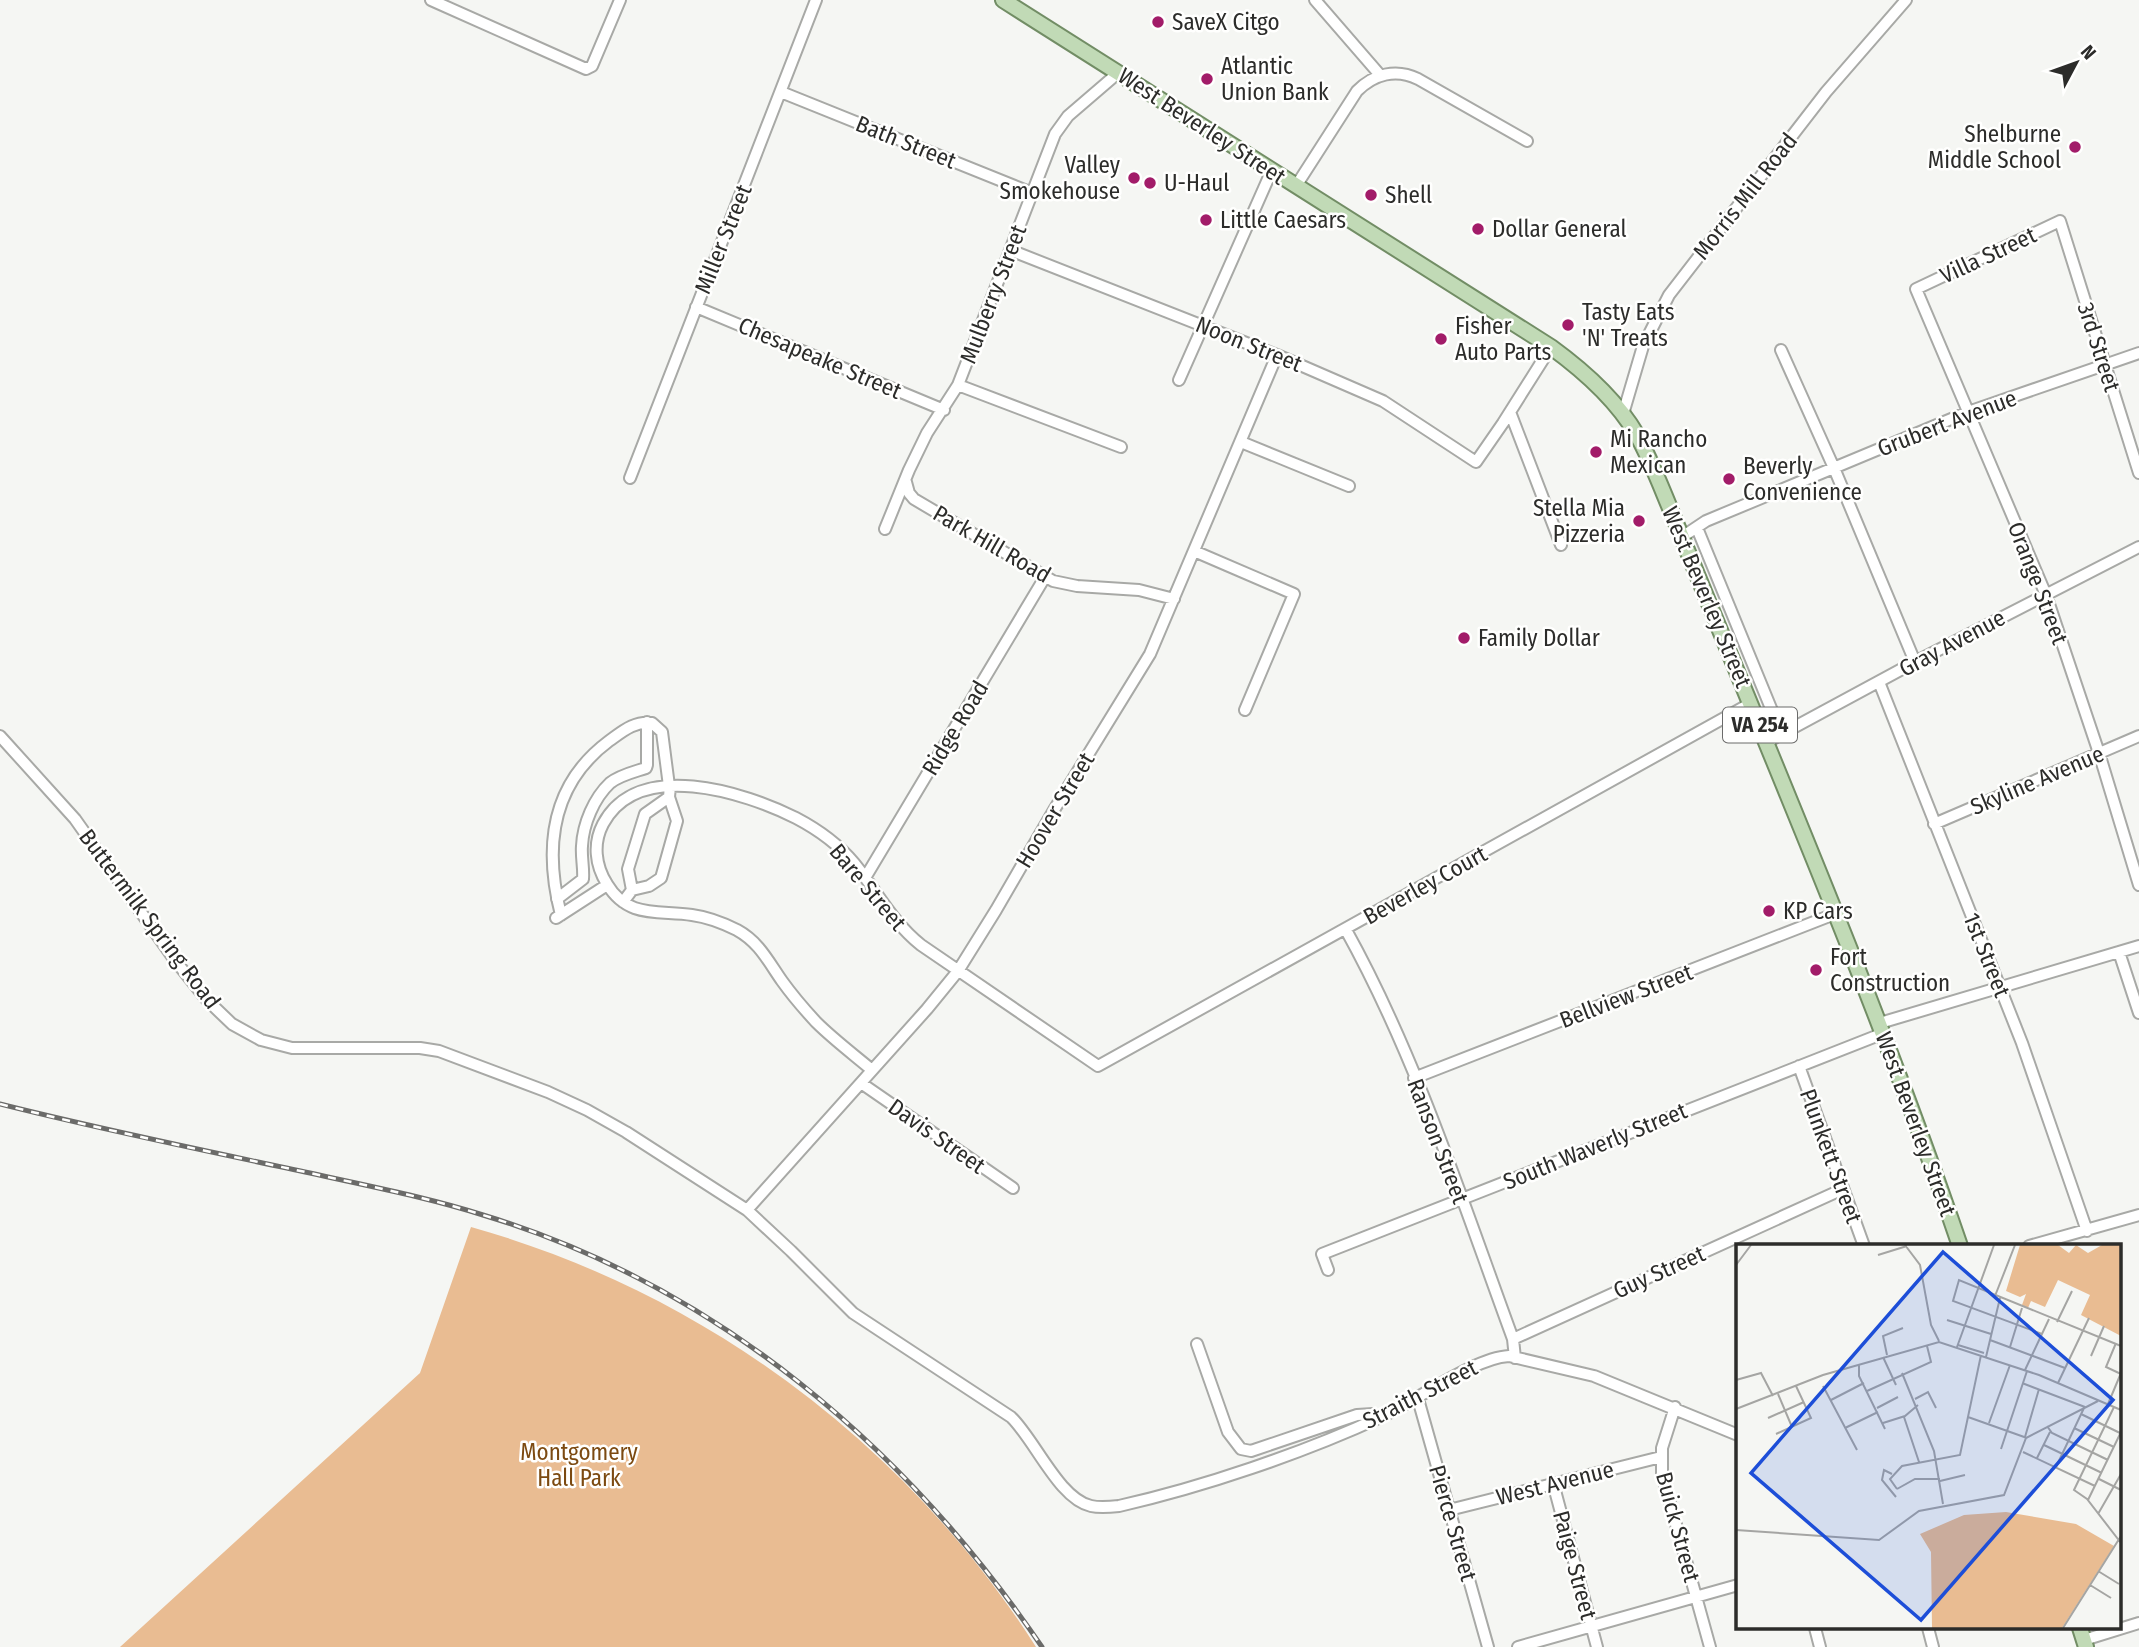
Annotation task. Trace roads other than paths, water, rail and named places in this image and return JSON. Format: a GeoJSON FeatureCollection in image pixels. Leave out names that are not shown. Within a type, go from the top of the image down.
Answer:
{"type":"FeatureCollection","features":[{"type":"Feature","properties":{"kind":"main road","name":"West Beverley Street"},"geometry":{"type":"LineString","coordinates":[[1003,0],[1551,347],[1589,377],[1623,414],[1646,453],[1837,913],[1917,1120],[1959,1244]]}},
{"type":"Feature","properties":{"kind":"street"},"geometry":{"type":"LineString","coordinates":[[431,0],[450,4],[586,69],[592,66],[620,0]]}},
{"type":"Feature","properties":{"kind":"street","name":"Miller Street"},"geometry":{"type":"LineString","coordinates":[[630,478],[817,0]]}},
{"type":"Feature","properties":{"kind":"street"},"geometry":{"type":"LineString","coordinates":[[1315,0],[1380,75]]}},
{"type":"Feature","properties":{"kind":"street","name":"Morris Mill Road"},"geometry":{"type":"LineString","coordinates":[[1623,414],[1643,346],[1669,295],[1826,92],[1906,0]]}},
{"type":"Feature","properties":{"kind":"street","name":"Mulberry Street"},"geometry":{"type":"LineString","coordinates":[[885,529],[927,433],[958,385],[1060,125],[1118,73]]}},
{"type":"Feature","properties":{"kind":"street"},"geometry":{"type":"LineString","coordinates":[[1296,186],[1357,91],[1380,75],[1399,73],[1413,76],[1527,141]]}},
{"type":"Feature","properties":{"kind":"street","name":"Bath Street"},"geometry":{"type":"LineString","coordinates":[[781,92],[1032,193]]}},
{"type":"Feature","properties":{"kind":"street"},"geometry":{"type":"LineString","coordinates":[[1179,380],[1272,170]]}},
{"type":"Feature","properties":{"kind":"street","name":"Villa Street"},"geometry":{"type":"LineString","coordinates":[[1916,289],[2060,221]]}},
{"type":"Feature","properties":{"kind":"street","name":"3rd Street"},"geometry":{"type":"LineString","coordinates":[[2060,221],[2139,472]]}},
{"type":"Feature","properties":{"kind":"street","name":"Noon Street"},"geometry":{"type":"LineString","coordinates":[[1010,250],[1203,325],[1383,401],[1476,462],[1510,412]]}},
{"type":"Feature","properties":{"kind":"street","name":"Orange Street"},"geometry":{"type":"LineString","coordinates":[[1916,289],[2046,595],[2099,753],[2139,885]]}},
{"type":"Feature","properties":{"kind":"street","name":"Chesapeake Street"},"geometry":{"type":"LineString","coordinates":[[696,307],[944,410]]}},
{"type":"Feature","properties":{"kind":"street"},"geometry":{"type":"LineString","coordinates":[[1551,347],[1510,412],[1561,545]]}},
{"type":"Feature","properties":{"kind":"street"},"geometry":{"type":"LineString","coordinates":[[1781,350],[1834,468],[1915,662]]}},
{"type":"Feature","properties":{"kind":"street","name":"Grubert Avenue"},"geometry":{"type":"LineString","coordinates":[[1682,537],[1706,522],[1968,412],[2139,353]]}},
{"type":"Feature","properties":{"kind":"street","name":"Hoover Street"},"geometry":{"type":"LineString","coordinates":[[747,1210],[958,971],[1145,663],[1277,355]]}},
{"type":"Feature","properties":{"kind":"street"},"geometry":{"type":"LineString","coordinates":[[958,385],[1121,447]]}},
{"type":"Feature","properties":{"kind":"street"},"geometry":{"type":"LineString","coordinates":[[1241,442],[1349,486]]}},
{"type":"Feature","properties":{"kind":"street","name":"Park Hill Road"},"geometry":{"type":"LineString","coordinates":[[906,482],[914,499],[1045,577],[1074,586],[1139,590],[1174,599]]}},
{"type":"Feature","properties":{"kind":"street","name":"West Beverley Street"},"geometry":{"type":"LineString","coordinates":[[1697,528],[1782,735]]}},
{"type":"Feature","properties":{"kind":"street","name":"Gray Avenue"},"geometry":{"type":"LineString","coordinates":[[1767,742],[1915,662],[2139,547]]}},
{"type":"Feature","properties":{"kind":"street"},"geometry":{"type":"LineString","coordinates":[[1194,551],[1294,594],[1245,710]]}},
{"type":"Feature","properties":{"kind":"street","name":"Ridge Road"},"geometry":{"type":"LineString","coordinates":[[865,878],[1045,577]]}},
{"type":"Feature","properties":{"kind":"street","name":"1st Street"},"geometry":{"type":"LineString","coordinates":[[1879,681],[2001,988],[2087,1231]]}},
{"type":"Feature","properties":{"kind":"street","name":"Beverley Court"},"geometry":{"type":"LineString","coordinates":[[1098,1066],[1751,703]]}},
{"type":"Feature","properties":{"kind":"street"},"geometry":{"type":"LineString","coordinates":[[557,899],[583,879],[584,834],[589,814],[597,800],[611,782],[646,768],[647,722]]}},
{"type":"Feature","properties":{"kind":"street"},"geometry":{"type":"LineString","coordinates":[[623,902],[632,890],[649,886],[661,878],[677,821],[669,789],[662,732],[647,722],[634,724],[607,743],[587,760],[568,788],[557,813],[551,850],[558,916],[607,885],[623,902],[646,912],[703,917],[728,926],[750,939],[763,951],[782,981],[816,1022],[872,1070]]}},
{"type":"Feature","properties":{"kind":"street","name":"Buttermilk Spring Road"},"geometry":{"type":"LineString","coordinates":[[0,736],[75,819],[174,959],[200,991],[216,1010],[241,1030],[261,1040],[292,1048],[420,1048],[439,1051],[548,1092],[595,1114],[747,1210],[844,1306],[1011,1417],[1066,1489],[1084,1503],[1100,1506]]}},
{"type":"Feature","properties":{"kind":"street","name":"Skyline Avenue"},"geometry":{"type":"LineString","coordinates":[[1934,824],[2139,736]]}},
{"type":"Feature","properties":{"kind":"street","name":"Bare Street"},"geometry":{"type":"LineString","coordinates":[[607,885],[599,869],[596,848],[599,832],[609,814],[632,794],[653,787],[723,792],[758,802],[796,818],[833,843],[853,862],[888,912],[910,937],[1098,1066]]}},
{"type":"Feature","properties":{"kind":"street"},"geometry":{"type":"LineString","coordinates":[[632,890],[627,873],[645,814],[669,789]]}},
{"type":"Feature","properties":{"kind":"street","name":"Bellview Street"},"geometry":{"type":"LineString","coordinates":[[1414,1078],[1837,913]]}},
{"type":"Feature","properties":{"kind":"street","name":"Ranson Street"},"geometry":{"type":"LineString","coordinates":[[1346,930],[1376,986],[1414,1078],[1513,1339],[1515,1357]]}},
{"type":"Feature","properties":{"kind":"street","name":"South Waverly Street"},"geometry":{"type":"LineString","coordinates":[[1328,1269],[1322,1255],[1799,1066],[1882,1028],[2139,946]]}},
{"type":"Feature","properties":{"kind":"street"},"geometry":{"type":"LineString","coordinates":[[2119,952],[2139,1013]]}},
{"type":"Feature","properties":{"kind":"street","name":"Plunkett Street"},"geometry":{"type":"LineString","coordinates":[[1799,1066],[1863,1244]]}},
{"type":"Feature","properties":{"kind":"street","name":"Davis Street"},"geometry":{"type":"LineString","coordinates":[[860,1083],[1013,1188]]}},
{"type":"Feature","properties":{"kind":"street","name":"Guy Street"},"geometry":{"type":"LineString","coordinates":[[1513,1339],[1843,1189]]}},
{"type":"Feature","properties":{"kind":"street"},"geometry":{"type":"LineString","coordinates":[[2037,1244],[2139,1215]]}},
{"type":"Feature","properties":{"kind":"street"},"geometry":{"type":"LineString","coordinates":[[1197,1344],[1228,1432],[1241,1449],[1251,1451],[1357,1415],[1373,1414],[1380,1418]]}},
{"type":"Feature","properties":{"kind":"street","name":"Straith Street"},"geometry":{"type":"LineString","coordinates":[[1100,1506],[1128,1504],[1231,1474],[1380,1418],[1480,1362],[1500,1357],[1515,1357],[1594,1376],[1736,1434]]}},
{"type":"Feature","properties":{"kind":"street","name":"Pierce Street"},"geometry":{"type":"LineString","coordinates":[[1418,1399],[1488,1647]]}},
{"type":"Feature","properties":{"kind":"street","name":"Buick Street"},"geometry":{"type":"LineString","coordinates":[[1675,1407],[1661,1457],[1661,1474],[1710,1647]]}},
{"type":"Feature","properties":{"kind":"street","name":"West Avenue"},"geometry":{"type":"LineString","coordinates":[[1449,1510],[1661,1457]]}},
{"type":"Feature","properties":{"kind":"street","name":"Paige Street"},"geometry":{"type":"LineString","coordinates":[[1553,1483],[1597,1647]]}},
{"type":"Feature","properties":{"kind":"street"},"geometry":{"type":"LineString","coordinates":[[1518,1647],[1736,1586]]}},
{"type":"Feature","properties":{"kind":"street"},"geometry":{"type":"LineString","coordinates":[[2122,1628],[2139,1623]]}},
{"type":"Feature","properties":{"kind":"street"},"geometry":{"type":"LineString","coordinates":[[1816,1630],[1820,1647]]}},
{"type":"Feature","properties":{"kind":"street"},"geometry":{"type":"LineString","coordinates":[[1929,1630],[1933,1647]]}},
{"type":"Feature","properties":{"kind":"street"},"geometry":{"type":"LineString","coordinates":[[2083,1638],[2113,1630]]}},
{"type":"Feature","properties":{"kind":"railway"},"geometry":{"type":"LineString","coordinates":[[0,1104],[397,1192],[462,1209],[569,1246],[650,1284],[727,1330],[799,1383],[867,1441],[930,1505],[989,1574],[1042,1647]]}},
{"type":"Feature","properties":{"kind":"place","name":"SaveX Citgo"},"geometry":{"type":"Point","coordinates":[1158,22]}},
{"type":"Feature","properties":{"kind":"place","name":"Atlantic Union Bank"},"geometry":{"type":"Point","coordinates":[1207,79]}},
{"type":"Feature","properties":{"kind":"place","name":"Shelburne Middle School"},"geometry":{"type":"Point","coordinates":[2075,147]}},
{"type":"Feature","properties":{"kind":"place","name":"Valley Smokehouse"},"geometry":{"type":"Point","coordinates":[1134,178]}},
{"type":"Feature","properties":{"kind":"place","name":"U-Haul"},"geometry":{"type":"Point","coordinates":[1150,183]}},
{"type":"Feature","properties":{"kind":"place","name":"Shell"},"geometry":{"type":"Point","coordinates":[1371,195]}},
{"type":"Feature","properties":{"kind":"place","name":"Little Caesars"},"geometry":{"type":"Point","coordinates":[1206,220]}},
{"type":"Feature","properties":{"kind":"place","name":"Dollar General"},"geometry":{"type":"Point","coordinates":[1478,229]}},
{"type":"Feature","properties":{"kind":"place","name":"Tasty Eats 'N' Treats"},"geometry":{"type":"Point","coordinates":[1568,325]}},
{"type":"Feature","properties":{"kind":"place","name":"Fisher Auto Parts"},"geometry":{"type":"Point","coordinates":[1441,339]}},
{"type":"Feature","properties":{"kind":"place","name":"Mi Rancho Mexican"},"geometry":{"type":"Point","coordinates":[1596,452]}},
{"type":"Feature","properties":{"kind":"place","name":"Beverly Convenience"},"geometry":{"type":"Point","coordinates":[1729,479]}},
{"type":"Feature","properties":{"kind":"place","name":"Stella Mia Pizzeria"},"geometry":{"type":"Point","coordinates":[1639,521]}},
{"type":"Feature","properties":{"kind":"place","name":"Family Dollar"},"geometry":{"type":"Point","coordinates":[1464,638]}},
{"type":"Feature","properties":{"kind":"place","name":"KP Cars"},"geometry":{"type":"Point","coordinates":[1769,911]}},
{"type":"Feature","properties":{"kind":"place","name":"Fort Construction"},"geometry":{"type":"Point","coordinates":[1816,970]}},
{"type":"Feature","properties":{"kind":"park label","name":"Montgomery Hall Park"},"geometry":{"type":"Point","coordinates":[579,1465]}}]}
